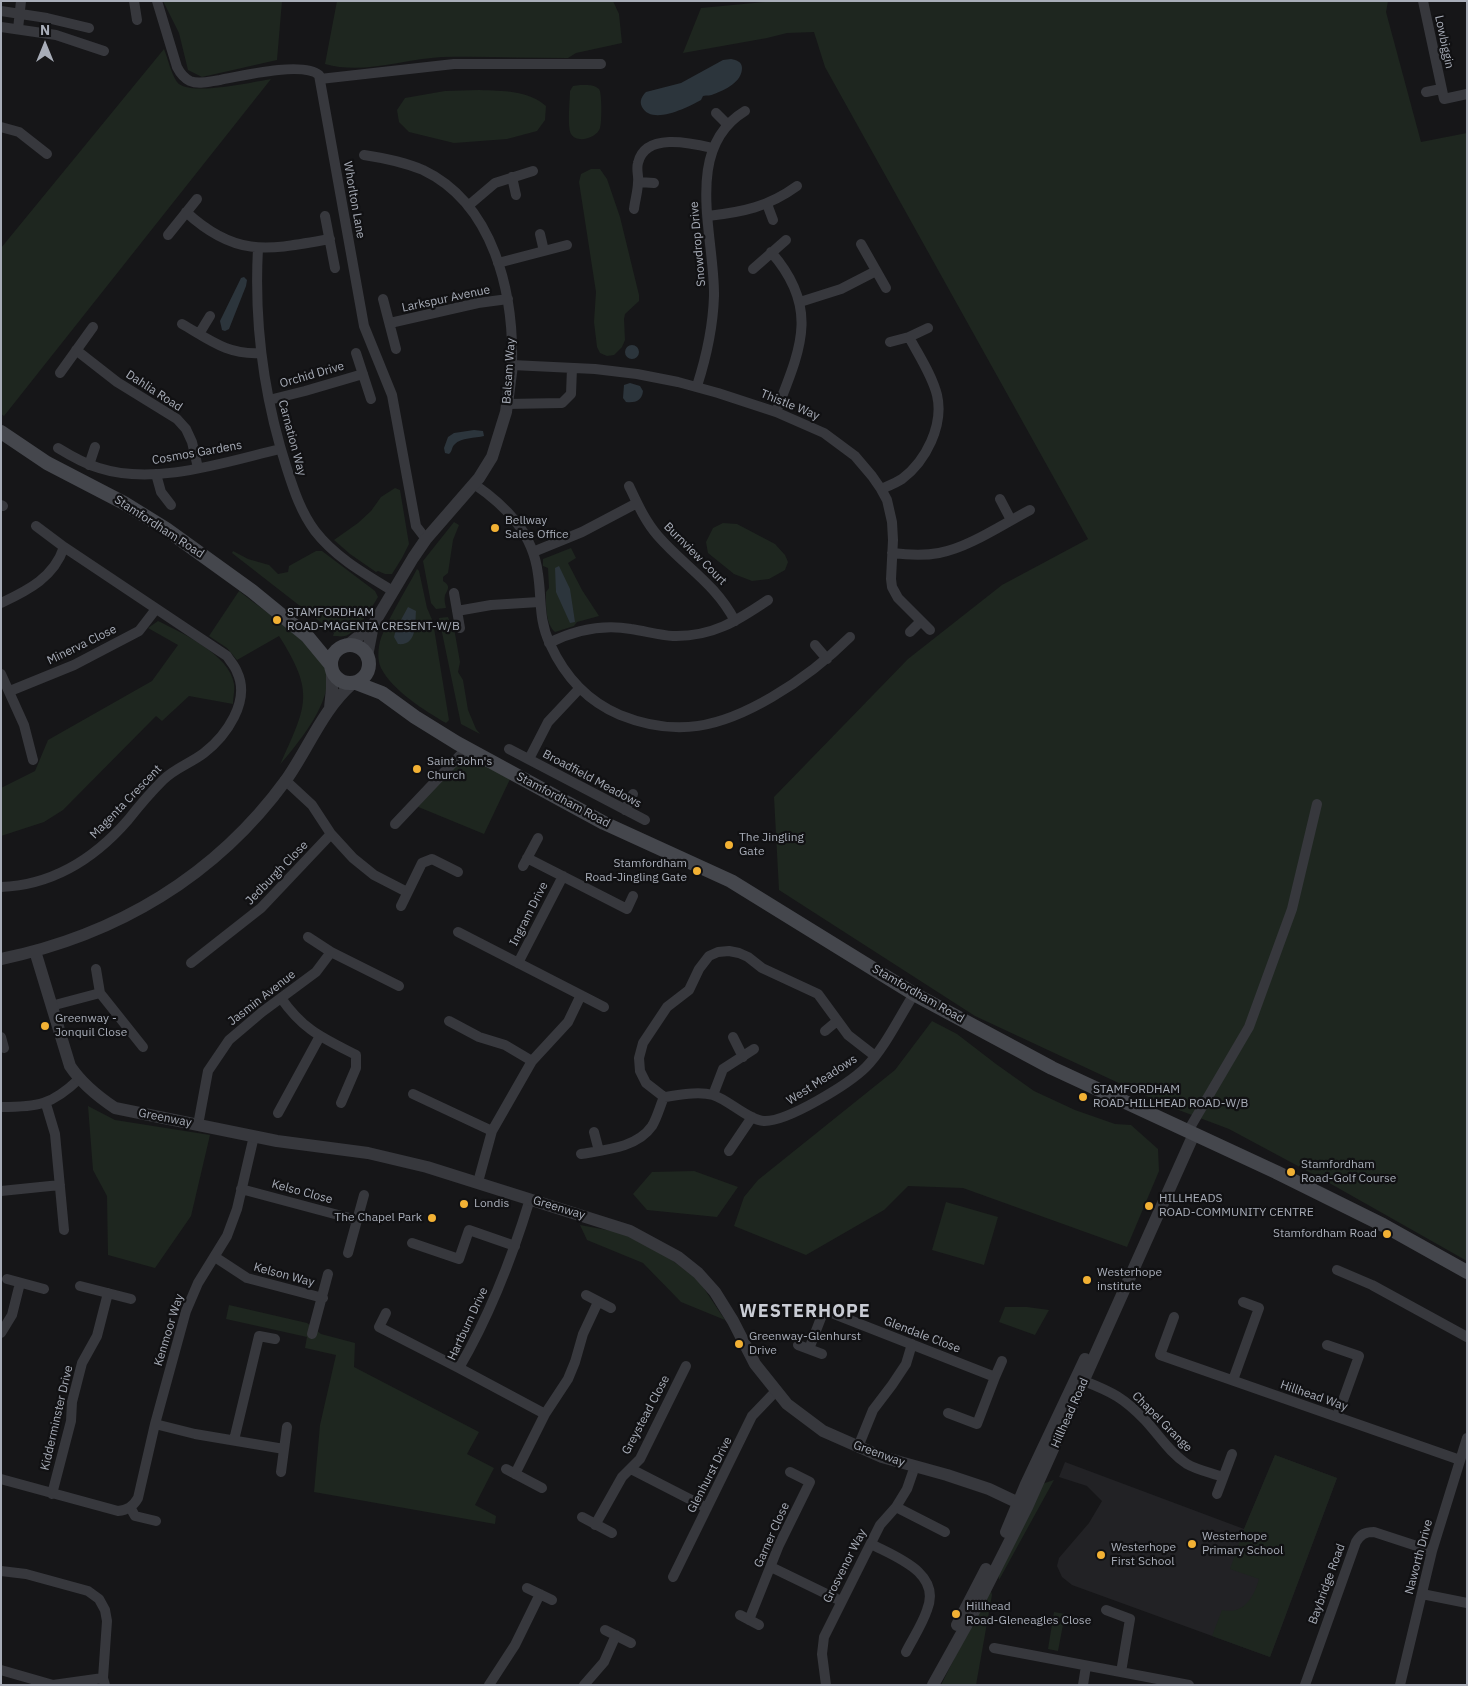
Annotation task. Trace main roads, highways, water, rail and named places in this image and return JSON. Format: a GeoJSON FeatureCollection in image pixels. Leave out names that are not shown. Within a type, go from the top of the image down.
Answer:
{"type":"FeatureCollection","features":[{"type":"Feature","properties":{"kind":"main road","name":"Stamfordham Road"},"geometry":{"type":"LineString","coordinates":[[1,432],[47,463],[124,503],[152,520],[252,591],[307,636],[332,669]]}},
{"type":"Feature","properties":{"kind":"main road","name":"Stamfordham Road"},"geometry":{"type":"LineString","coordinates":[[307,636],[345,646]]}},
{"type":"Feature","properties":{"kind":"main road"},"geometry":{"type":"LineString","coordinates":[[345,646],[360,648],[368,661],[365,677],[354,683],[340,681],[332,669],[333,654],[345,646]]}},
{"type":"Feature","properties":{"kind":"main road","name":"Stamfordham Road"},"geometry":{"type":"LineString","coordinates":[[368,661],[382,693]]}},
{"type":"Feature","properties":{"kind":"main road","name":"Stamfordham Road"},"geometry":{"type":"LineString","coordinates":[[354,683],[382,693],[415,717],[467,748],[604,823],[731,881],[914,994],[1052,1068],[1383,1225],[1467,1272]]}},
{"type":"Feature","properties":{"kind":"place","name":"Bellway Sales Office"},"geometry":{"type":"Point","coordinates":[495,528]}},
{"type":"Feature","properties":{"kind":"place","name":"STAMFORDHAM ROAD-MAGENTA CRESENT-W/B"},"geometry":{"type":"Point","coordinates":[277,620]}},
{"type":"Feature","properties":{"kind":"place","name":"Saint John's Church"},"geometry":{"type":"Point","coordinates":[417,769]}},
{"type":"Feature","properties":{"kind":"place","name":"The Jingling Gate"},"geometry":{"type":"Point","coordinates":[729,845]}},
{"type":"Feature","properties":{"kind":"place","name":"Stamfordham Road-Jingling Gate"},"geometry":{"type":"Point","coordinates":[697,871]}},
{"type":"Feature","properties":{"kind":"place","name":"Greenway - Jonquil Close"},"geometry":{"type":"Point","coordinates":[45,1026]}},
{"type":"Feature","properties":{"kind":"place","name":"STAMFORDHAM ROAD-HILLHEAD ROAD-W/B"},"geometry":{"type":"Point","coordinates":[1083,1097]}},
{"type":"Feature","properties":{"kind":"place","name":"Stamfordham Road-Golf Course"},"geometry":{"type":"Point","coordinates":[1291,1172]}},
{"type":"Feature","properties":{"kind":"place","name":"Londis"},"geometry":{"type":"Point","coordinates":[464,1204]}},
{"type":"Feature","properties":{"kind":"place","name":"HILLHEADS ROAD-COMMUNITY CENTRE"},"geometry":{"type":"Point","coordinates":[1149,1206]}},
{"type":"Feature","properties":{"kind":"place","name":"The Chapel Park"},"geometry":{"type":"Point","coordinates":[432,1218]}},
{"type":"Feature","properties":{"kind":"place","name":"Stamfordham Road"},"geometry":{"type":"Point","coordinates":[1387,1234]}},
{"type":"Feature","properties":{"kind":"place","name":"Westerhope institute"},"geometry":{"type":"Point","coordinates":[1087,1280]}},
{"type":"Feature","properties":{"kind":"place","name":"Greenway-Glenhurst Drive"},"geometry":{"type":"Point","coordinates":[739,1344]}},
{"type":"Feature","properties":{"kind":"place","name":"Westerhope Primary School"},"geometry":{"type":"Point","coordinates":[1192,1544]}},
{"type":"Feature","properties":{"kind":"place","name":"Westerhope First School"},"geometry":{"type":"Point","coordinates":[1101,1555]}},
{"type":"Feature","properties":{"kind":"place","name":"Hillhead Road-Gleneagles Close"},"geometry":{"type":"Point","coordinates":[956,1614]}},
{"type":"Feature","properties":{"kind":"district","name":"WESTERHOPE"},"geometry":{"type":"Point","coordinates":[805,1312]}}]}
